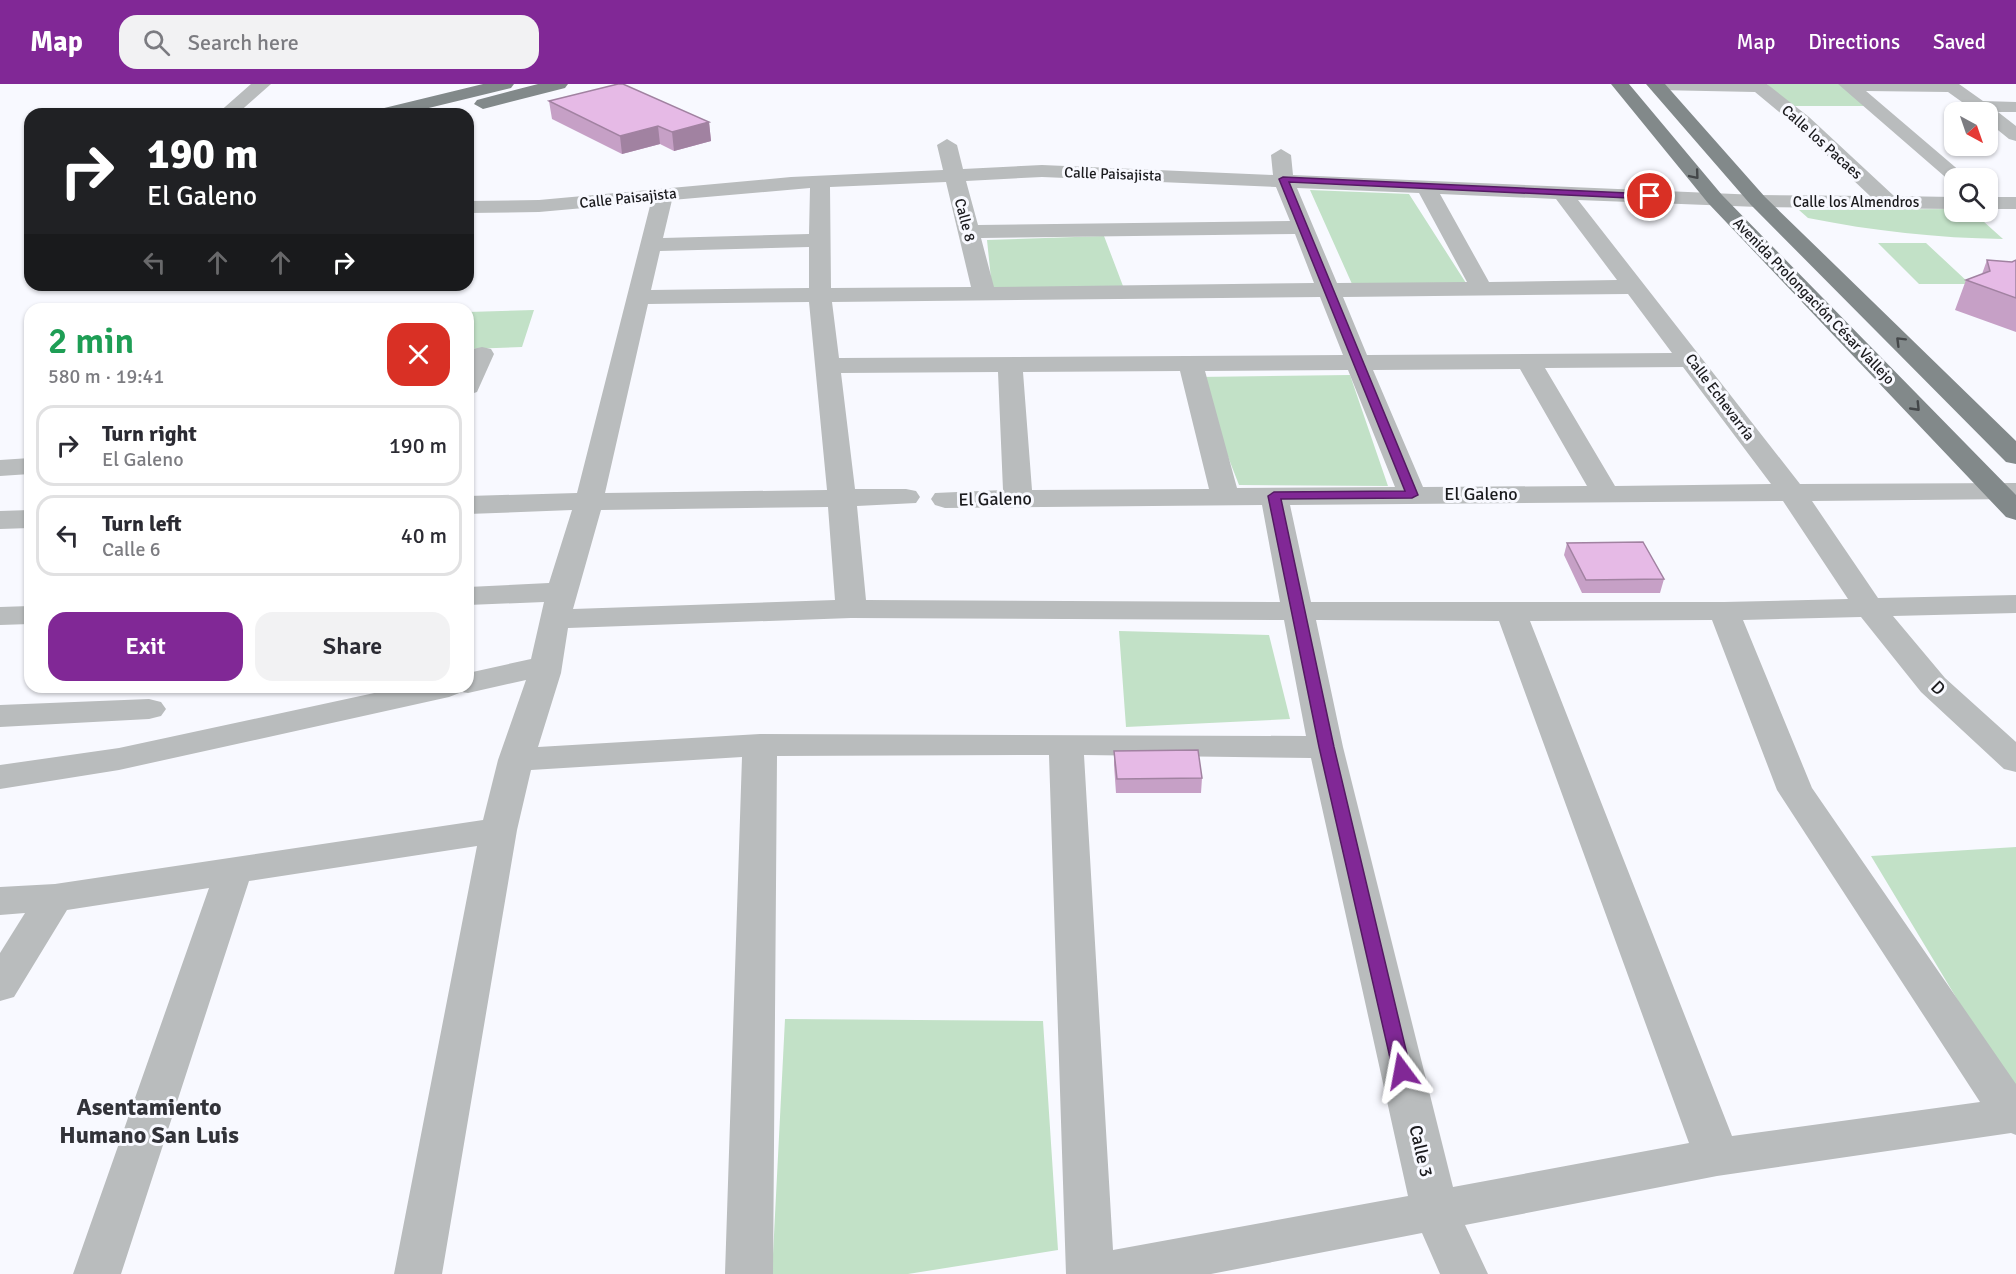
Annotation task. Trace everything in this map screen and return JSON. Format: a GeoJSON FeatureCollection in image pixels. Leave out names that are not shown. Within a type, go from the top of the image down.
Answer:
{"type":"FeatureCollection","features":[{"type":"Feature","properties":{"kind":"main road"},"geometry":{"type":"LineString","coordinates":[[407,108],[506,84]]}},
{"type":"Feature","properties":{"kind":"main road"},"geometry":{"type":"LineString","coordinates":[[464,108],[559,84]]}},
{"type":"Feature","properties":{"kind":"main road","name":"Avenida Prolongación César Vallejo"},"geometry":{"type":"LineString","coordinates":[[1620,84],[1715,199],[2010,498]]}},
{"type":"Feature","properties":{"kind":"main road","name":"Avenida Prolongación César Vallejo"},"geometry":{"type":"LineString","coordinates":[[1656,85],[1758,201],[2016,456]]}},
{"type":"Feature","properties":{"kind":"main road"},"geometry":{"type":"LineString","coordinates":[[1661,132],[1682,138],[1699,134]]}},
{"type":"Feature","properties":{"kind":"main road"},"geometry":{"type":"LineString","coordinates":[[1675,152],[1704,155],[1711,159],[1721,173],[1734,176]]}},
{"type":"Feature","properties":{"kind":"street"},"geometry":{"type":"LineString","coordinates":[[233,108],[262,84]]}},
{"type":"Feature","properties":{"kind":"street"},"geometry":{"type":"LineString","coordinates":[[1656,85],[1757,86]]}},
{"type":"Feature","properties":{"kind":"street"},"geometry":{"type":"LineString","coordinates":[[1848,85],[1950,86],[1972,102]]}},
{"type":"Feature","properties":{"kind":"street"},"geometry":{"type":"LineString","coordinates":[[1848,85],[1946,168]]}},
{"type":"Feature","properties":{"kind":"street","name":"Calle los Pacaes"},"geometry":{"type":"LineString","coordinates":[[1757,86],[1802,121],[1888,202]]}},
{"type":"Feature","properties":{"kind":"street"},"geometry":{"type":"LineString","coordinates":[[1998,109],[2016,107]]}},
{"type":"Feature","properties":{"kind":"street"},"geometry":{"type":"LineString","coordinates":[[1998,122],[2016,135]]}},
{"type":"Feature","properties":{"kind":"street","name":"Calle 8"},"geometry":{"type":"LineString","coordinates":[[947,145],[984,294]]}},
{"type":"Feature","properties":{"kind":"street"},"geometry":{"type":"LineString","coordinates":[[1281,155],[1283,179],[1412,495]]}},
{"type":"Feature","properties":{"kind":"street","name":"Calle Paisajista"},"geometry":{"type":"LineString","coordinates":[[474,207],[539,206],[820,182],[1042,171],[1283,179],[1427,188],[1758,201]]}},
{"type":"Feature","properties":{"kind":"street"},"geometry":{"type":"LineString","coordinates":[[820,182],[820,295],[851,609]]}},
{"type":"Feature","properties":{"kind":"street"},"geometry":{"type":"LineString","coordinates":[[1427,188],[1482,289]]}},
{"type":"Feature","properties":{"kind":"street","name":"Calle Echevarría"},"geometry":{"type":"LineString","coordinates":[[1562,193],[1792,493],[1869,607]]}},
{"type":"Feature","properties":{"kind":"street"},"geometry":{"type":"LineString","coordinates":[[418,1274],[499,830],[516,760],[546,666],[558,606],[602,501],[637,297],[663,194]]}},
{"type":"Feature","properties":{"kind":"street","name":"Calle los Almendros"},"geometry":{"type":"LineString","coordinates":[[1758,201],[1944,203]]}},
{"type":"Feature","properties":{"kind":"street"},"geometry":{"type":"LineString","coordinates":[[1998,203],[2016,203]]}},
{"type":"Feature","properties":{"kind":"street"},"geometry":{"type":"LineString","coordinates":[[969,232],[1303,227]]}},
{"type":"Feature","properties":{"kind":"street"},"geometry":{"type":"LineString","coordinates":[[650,245],[820,240]]}},
{"type":"Feature","properties":{"kind":"street"},"geometry":{"type":"LineString","coordinates":[[637,297],[1635,286]]}},
{"type":"Feature","properties":{"kind":"street"},"geometry":{"type":"LineString","coordinates":[[474,373],[482,354]]}},
{"type":"Feature","properties":{"kind":"street"},"geometry":{"type":"LineString","coordinates":[[828,366],[1692,360]]}},
{"type":"Feature","properties":{"kind":"street"},"geometry":{"type":"LineString","coordinates":[[1528,361],[1605,494]]}},
{"type":"Feature","properties":{"kind":"street"},"geometry":{"type":"LineString","coordinates":[[1190,362],[1226,496]]}},
{"type":"Feature","properties":{"kind":"street"},"geometry":{"type":"LineString","coordinates":[[1010,363],[1018,498]]}},
{"type":"Feature","properties":{"kind":"street"},"geometry":{"type":"LineString","coordinates":[[0,468],[24,466]]}},
{"type":"Feature","properties":{"kind":"street","name":"El Galeno"},"geometry":{"type":"LineString","coordinates":[[945,500],[1792,493],[2010,498]]}},
{"type":"Feature","properties":{"kind":"street","name":"Calle 3"},"geometry":{"type":"LineString","coordinates":[[1274,496],[1300,611],[1326,747],[1434,1210],[1464,1274]]}},
{"type":"Feature","properties":{"kind":"street"},"geometry":{"type":"LineString","coordinates":[[474,505],[906,498]]}},
{"type":"Feature","properties":{"kind":"street"},"geometry":{"type":"LineString","coordinates":[[0,520],[24,519]]}},
{"type":"Feature","properties":{"kind":"street"},"geometry":{"type":"LineString","coordinates":[[474,597],[558,606],[588,620],[851,609],[1511,612],[1724,611],[2016,604]]}},
{"type":"Feature","properties":{"kind":"street","name":"D"},"geometry":{"type":"LineString","coordinates":[[1869,607],[1933,685],[2016,761]]}},
{"type":"Feature","properties":{"kind":"street"},"geometry":{"type":"LineString","coordinates":[[1101,1274],[1717,1156],[2014,1116],[1795,790],[1724,611]]}},
{"type":"Feature","properties":{"kind":"street"},"geometry":{"type":"LineString","coordinates":[[1511,612],[1717,1156]]}},
{"type":"Feature","properties":{"kind":"street"},"geometry":{"type":"LineString","coordinates":[[0,616],[24,615]]}},
{"type":"Feature","properties":{"kind":"street"},"geometry":{"type":"LineString","coordinates":[[474,682],[546,666]]}},
{"type":"Feature","properties":{"kind":"street"},"geometry":{"type":"LineString","coordinates":[[0,777],[119,759],[422,693]]}},
{"type":"Feature","properties":{"kind":"street"},"geometry":{"type":"LineString","coordinates":[[119,759],[156,698]]}},
{"type":"Feature","properties":{"kind":"street"},"geometry":{"type":"LineString","coordinates":[[0,716],[156,698]]}},
{"type":"Feature","properties":{"kind":"street"},"geometry":{"type":"LineString","coordinates":[[516,760],[760,745],[1066,744],[1326,747]]}},
{"type":"Feature","properties":{"kind":"street"},"geometry":{"type":"LineString","coordinates":[[1066,744],[1090,1274]]}},
{"type":"Feature","properties":{"kind":"street"},"geometry":{"type":"LineString","coordinates":[[749,1274],[760,745]]}},
{"type":"Feature","properties":{"kind":"street"},"geometry":{"type":"LineString","coordinates":[[0,901],[55,898],[499,830]]}},
{"type":"Feature","properties":{"kind":"street"},"geometry":{"type":"LineString","coordinates":[[97,1274],[234,870]]}},
{"type":"Feature","properties":{"kind":"street"},"geometry":{"type":"LineString","coordinates":[[0,986],[55,898]]}},
{"type":"Feature","properties":{"kind":"green space"},"geometry":{"type":"Polygon","coordinates":[[[1767,84],[1844,84],[1870,106],[1787,106],[1767,84]]]}},
{"type":"Feature","properties":{"kind":"green space"},"geometry":{"type":"Polygon","coordinates":[[[1310,190],[1409,194],[1466,283],[1352,284],[1310,190]]]}},
{"type":"Feature","properties":{"kind":"green space"},"geometry":{"type":"Polygon","coordinates":[[[1944,209],[1944,222],[1984,222],[2003,239],[1929,235],[1857,227],[1808,218],[1799,210],[1944,209]]]}},
{"type":"Feature","properties":{"kind":"green space"},"geometry":{"type":"Polygon","coordinates":[[[1104,236],[1123,286],[992,288],[987,240],[1104,236]]]}},
{"type":"Feature","properties":{"kind":"green space"},"geometry":{"type":"Polygon","coordinates":[[[1878,243],[1926,243],[1970,284],[1919,284],[1878,243]]]}},
{"type":"Feature","properties":{"kind":"green space"},"geometry":{"type":"Polygon","coordinates":[[[534,310],[522,347],[474,349],[474,312],[534,310]]]}},
{"type":"Feature","properties":{"kind":"green space"},"geometry":{"type":"Polygon","coordinates":[[[1350,375],[1388,486],[1239,485],[1197,377],[1350,375]]]}},
{"type":"Feature","properties":{"kind":"green space"},"geometry":{"type":"Polygon","coordinates":[[[1119,631],[1269,635],[1290,719],[1126,727],[1119,631]]]}},
{"type":"Feature","properties":{"kind":"green space"},"geometry":{"type":"Polygon","coordinates":[[[2016,847],[2016,1097],[1871,856],[2016,847]]]}},
{"type":"Feature","properties":{"kind":"green space"},"geometry":{"type":"Polygon","coordinates":[[[785,1019],[1043,1021],[1058,1250],[908,1274],[772,1274],[785,1019]]]}},
{"type":"Feature","properties":{"kind":"building"},"geometry":{"type":"Polygon","coordinates":[[[623,84],[709,122],[672,132],[658,126],[620,136],[549,101],[623,84]]]}},
{"type":"Feature","properties":{"kind":"building"},"geometry":{"type":"Polygon","coordinates":[[[1987,260],[2012,262],[2016,260],[2016,298],[1966,280],[1990,271],[1987,260]]]}},
{"type":"Feature","properties":{"kind":"building"},"geometry":{"type":"Polygon","coordinates":[[[1643,542],[1664,579],[1586,580],[1567,543],[1643,542]]]}},
{"type":"Feature","properties":{"kind":"building"},"geometry":{"type":"Polygon","coordinates":[[[1198,750],[1202,778],[1117,779],[1114,751],[1198,750]]]}},
{"type":"Feature","properties":{"kind":"district","name":"Asentamiento Humano San Luis"},"geometry":{"type":"Point","coordinates":[149,1121]}},
{"type":"Feature","properties":{"kind":"route"},"geometry":{"type":"LineString","coordinates":[[1402,1071],[1326,747],[1300,611],[1274,496],[1412,495],[1283,179],[1427,188],[1650,196]]}}]}
